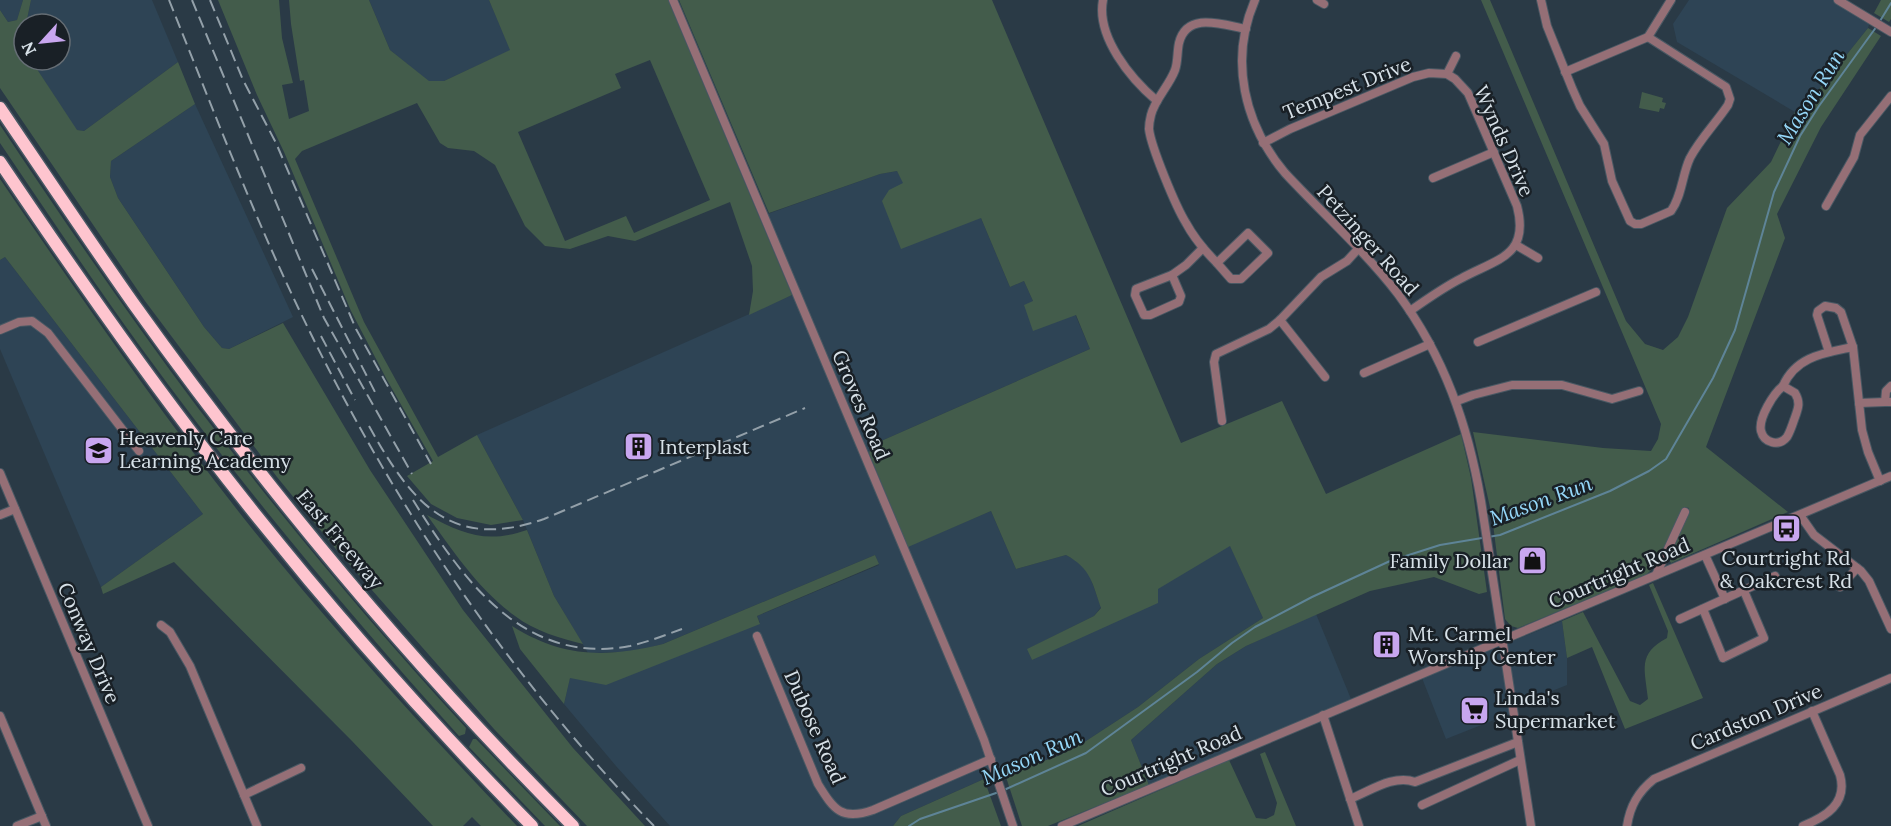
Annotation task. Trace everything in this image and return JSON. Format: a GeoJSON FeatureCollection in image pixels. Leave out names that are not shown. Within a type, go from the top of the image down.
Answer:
{"type":"FeatureCollection","features":[{"type":"Feature","properties":{"kind":"highway","name":"East Freeway"},"geometry":{"type":"LineString","coordinates":[[0,108],[134,303],[265,479],[409,650],[478,727],[573,826]]}},
{"type":"Feature","properties":{"kind":"highway"},"geometry":{"type":"LineString","coordinates":[[0,162],[162,393],[297,567],[403,689],[532,826]]}},
{"type":"Feature","properties":{"kind":"street","name":"Groves Road"},"geometry":{"type":"LineString","coordinates":[[673,0],[991,759],[1013,826]]}},
{"type":"Feature","properties":{"kind":"street"},"geometry":{"type":"LineString","coordinates":[[1102,0],[1101,8],[1105,28],[1118,56],[1137,84],[1157,101]]}},
{"type":"Feature","properties":{"kind":"street","name":"Petzinger Road"},"geometry":{"type":"LineString","coordinates":[[1255,0],[1242,52],[1245,99],[1263,143],[1285,173],[1381,274],[1410,311],[1430,344],[1457,401],[1477,475],[1530,826]]}},
{"type":"Feature","properties":{"kind":"street"},"geometry":{"type":"LineString","coordinates":[[1541,0],[1547,26],[1565,72],[1580,106],[1604,144],[1612,181],[1630,221],[1635,224],[1641,224],[1671,211],[1689,161],[1730,99],[1726,87],[1648,37]]}},
{"type":"Feature","properties":{"kind":"street"},"geometry":{"type":"LineString","coordinates":[[1565,72],[1648,37],[1671,0]]}},
{"type":"Feature","properties":{"kind":"street"},"geometry":{"type":"LineString","coordinates":[[1838,0],[1889,30]]}},
{"type":"Feature","properties":{"kind":"street"},"geometry":{"type":"LineString","coordinates":[[1216,264],[1248,233],[1268,254],[1241,279],[1236,280],[1227,276],[1216,264],[1203,248],[1184,221],[1156,154],[1149,128],[1151,114],[1170,82],[1177,64],[1178,46],[1187,27],[1209,22],[1246,29]]}},
{"type":"Feature","properties":{"kind":"street"},"geometry":{"type":"LineString","coordinates":[[1447,75],[1456,56]]}},
{"type":"Feature","properties":{"kind":"street","name":"Tempest Drive"},"geometry":{"type":"LineString","coordinates":[[1263,143],[1290,129],[1413,77],[1430,73],[1447,75]]}},
{"type":"Feature","properties":{"kind":"street","name":"Wynds Drive"},"geometry":{"type":"LineString","coordinates":[[1447,75],[1455,79],[1468,93],[1519,213],[1520,230],[1516,245]]}},
{"type":"Feature","properties":{"kind":"street"},"geometry":{"type":"LineString","coordinates":[[1826,206],[1845,176],[1854,157],[1860,135],[1891,96]]}},
{"type":"Feature","properties":{"kind":"street"},"geometry":{"type":"LineString","coordinates":[[1433,178],[1494,152]]}},
{"type":"Feature","properties":{"kind":"street"},"geometry":{"type":"LineString","coordinates":[[1410,311],[1456,280],[1499,261],[1516,245],[1538,258]]}},
{"type":"Feature","properties":{"kind":"street"},"geometry":{"type":"LineString","coordinates":[[1172,274],[1181,296],[1179,302],[1150,315],[1144,315],[1135,295],[1136,290],[1186,266],[1203,248]]}},
{"type":"Feature","properties":{"kind":"street"},"geometry":{"type":"LineString","coordinates":[[1222,421],[1214,362],[1216,354],[1269,329],[1322,277],[1347,261],[1358,249]]}},
{"type":"Feature","properties":{"kind":"street"},"geometry":{"type":"LineString","coordinates":[[1478,342],[1596,292]]}},
{"type":"Feature","properties":{"kind":"street"},"geometry":{"type":"LineString","coordinates":[[1829,352],[1817,315],[1821,307],[1825,306],[1836,308],[1841,312],[1853,346],[1862,430],[1880,481]]}},
{"type":"Feature","properties":{"kind":"street"},"geometry":{"type":"LineString","coordinates":[[1280,320],[1325,376]]}},
{"type":"Feature","properties":{"kind":"street"},"geometry":{"type":"LineString","coordinates":[[0,330],[19,322],[32,321],[48,333],[139,451]]}},
{"type":"Feature","properties":{"kind":"street"},"geometry":{"type":"LineString","coordinates":[[1364,373],[1430,344]]}},
{"type":"Feature","properties":{"kind":"street"},"geometry":{"type":"LineString","coordinates":[[1784,386],[1796,393],[1799,406],[1789,434],[1777,443],[1770,442],[1765,438],[1761,424],[1774,393],[1784,386],[1795,366],[1807,359],[1853,346]]}},
{"type":"Feature","properties":{"kind":"street"},"geometry":{"type":"LineString","coordinates":[[1457,401],[1473,394],[1512,385],[1562,385],[1611,399],[1639,391]]}},
{"type":"Feature","properties":{"kind":"street"},"geometry":{"type":"LineString","coordinates":[[1859,403],[1888,402],[1886,390],[1891,386]]}},
{"type":"Feature","properties":{"kind":"street","name":"Conway Drive"},"geometry":{"type":"LineString","coordinates":[[0,473],[148,826]]}},
{"type":"Feature","properties":{"kind":"street","name":"Courtright Road"},"geometry":{"type":"LineString","coordinates":[[1062,826],[1891,476]]}},
{"type":"Feature","properties":{"kind":"street"},"geometry":{"type":"LineString","coordinates":[[0,515],[15,509]]}},
{"type":"Feature","properties":{"kind":"street"},"geometry":{"type":"LineString","coordinates":[[1656,575],[1684,512]]}},
{"type":"Feature","properties":{"kind":"street"},"geometry":{"type":"LineString","coordinates":[[1800,515],[1814,535],[1857,568],[1869,581],[1891,629]]}},
{"type":"Feature","properties":{"kind":"street"},"geometry":{"type":"LineString","coordinates":[[1705,555],[1725,599]]}},
{"type":"Feature","properties":{"kind":"street"},"geometry":{"type":"LineString","coordinates":[[1840,587],[1857,568]]}},
{"type":"Feature","properties":{"kind":"street"},"geometry":{"type":"LineString","coordinates":[[1680,619],[1775,576]]}},
{"type":"Feature","properties":{"kind":"street"},"geometry":{"type":"LineString","coordinates":[[1703,609],[1723,658],[1764,638],[1744,591]]}},
{"type":"Feature","properties":{"kind":"street"},"geometry":{"type":"LineString","coordinates":[[161,625],[170,632],[190,666],[257,826]]}},
{"type":"Feature","properties":{"kind":"street","name":"Dubose Road"},"geometry":{"type":"LineString","coordinates":[[757,636],[818,784],[824,794],[843,813],[858,816],[991,759]]}},
{"type":"Feature","properties":{"kind":"street","name":"Cardston Drive"},"geometry":{"type":"LineString","coordinates":[[1627,826],[1633,803],[1639,794],[1645,786],[1663,774],[1891,678]]}},
{"type":"Feature","properties":{"kind":"street"},"geometry":{"type":"LineString","coordinates":[[1803,826],[1826,815],[1836,805],[1842,786],[1840,775],[1812,711]]}},
{"type":"Feature","properties":{"kind":"street"},"geometry":{"type":"LineString","coordinates":[[1323,715],[1359,826]]}},
{"type":"Feature","properties":{"kind":"street"},"geometry":{"type":"LineString","coordinates":[[0,716],[46,826]]}},
{"type":"Feature","properties":{"kind":"street"},"geometry":{"type":"LineString","coordinates":[[1350,799],[1394,780],[1406,779],[1415,782],[1518,742]]}},
{"type":"Feature","properties":{"kind":"street"},"geometry":{"type":"LineString","coordinates":[[1422,806],[1520,760]]}},
{"type":"Feature","properties":{"kind":"street"},"geometry":{"type":"LineString","coordinates":[[244,795],[301,768]]}},
{"type":"Feature","properties":{"kind":"street"},"geometry":{"type":"LineString","coordinates":[[17,826],[42,816]]}},
{"type":"Feature","properties":{"kind":"shaded area"},"geometry":{"type":"Polygon","coordinates":[[[0,0],[23,0],[19,12],[12,12],[12,21],[8,22],[0,10],[0,0]]]}},
{"type":"Feature","properties":{"kind":"shaded area"},"geometry":{"type":"Polygon","coordinates":[[[31,0],[152,0],[178,62],[84,131],[76,130],[39,72],[72,72],[72,12],[28,12],[31,0]]]}},
{"type":"Feature","properties":{"kind":"shaded area"},"geometry":{"type":"Polygon","coordinates":[[[369,0],[489,0],[511,50],[444,81],[428,81],[390,50],[369,0]]]}},
{"type":"Feature","properties":{"kind":"shaded area"},"geometry":{"type":"Polygon","coordinates":[[[1689,0],[1836,0],[1870,21],[1868,28],[1804,108],[1795,112],[1677,42],[1673,24],[1689,0]]]}},
{"type":"Feature","properties":{"kind":"shaded area"},"geometry":{"type":"Polygon","coordinates":[[[195,104],[293,317],[229,349],[222,348],[204,327],[118,198],[110,177],[111,161],[195,104]]]}},
{"type":"Feature","properties":{"kind":"shaded area"},"geometry":{"type":"Polygon","coordinates":[[[897,171],[904,183],[981,218],[1010,287],[1024,281],[1033,301],[1075,314],[1090,349],[872,445],[908,546],[991,511],[1016,569],[1066,555],[1082,564],[1089,574],[1101,607],[1094,616],[1028,649],[1032,660],[1230,545],[1263,618],[1199,659],[1138,707],[1086,741],[1058,756],[984,779],[901,816],[893,826],[670,826],[564,704],[570,677],[760,623],[757,616],[879,565],[875,555],[663,644],[632,652],[588,653],[554,596],[523,520],[477,435],[792,295],[759,217],[880,174],[897,171]]]}},
{"type":"Feature","properties":{"kind":"shaded area","name":"Heavenly Care Learning Academy"},"geometry":{"type":"Polygon","coordinates":[[[5,257],[203,514],[101,587],[0,349],[0,260],[5,257]]]}},
{"type":"Feature","properties":{"kind":"shaded area"},"geometry":{"type":"Polygon","coordinates":[[[1316,614],[1351,699],[1149,785],[1131,740],[1217,664],[1246,646],[1316,614]]]}},
{"type":"Feature","properties":{"kind":"shaded area"},"geometry":{"type":"Polygon","coordinates":[[[1562,621],[1567,658],[1567,685],[1509,708],[1509,714],[1446,739],[1422,678],[1562,621]]]}},
{"type":"Feature","properties":{"kind":"green space"},"geometry":{"type":"Polygon","coordinates":[[[23,0],[31,0],[28,12],[19,12],[23,0]]]}},
{"type":"Feature","properties":{"kind":"green space"},"geometry":{"type":"Polygon","coordinates":[[[218,0],[279,0],[282,38],[293,83],[282,85],[289,119],[309,111],[304,80],[300,81],[289,0],[369,0],[390,50],[429,81],[444,81],[510,50],[489,0],[668,0],[792,295],[749,315],[753,291],[752,266],[730,202],[635,241],[608,236],[570,249],[545,246],[525,226],[495,165],[474,151],[448,148],[440,143],[417,103],[302,151],[295,159],[364,322],[438,457],[477,435],[523,520],[491,525],[457,518],[431,504],[407,476],[433,461],[351,311],[284,152],[257,95],[218,0]],[[650,60],[615,74],[621,88],[518,132],[565,241],[626,216],[634,233],[710,200],[650,60]]]}},
{"type":"Feature","properties":{"kind":"green space"},"geometry":{"type":"Polygon","coordinates":[[[679,0],[992,0],[1181,443],[1282,401],[1326,494],[1461,434],[1471,478],[1487,592],[1479,594],[1434,577],[1370,591],[1246,646],[1217,664],[1131,740],[1149,785],[1048,826],[1022,826],[1005,774],[1058,756],[1086,741],[1138,707],[1199,659],[1263,618],[1230,546],[1158,589],[1158,603],[1032,660],[1027,649],[1094,616],[1101,608],[1090,577],[1081,566],[1066,555],[1016,569],[991,511],[908,547],[869,453],[872,445],[1090,349],[1076,315],[1033,331],[1024,305],[1033,301],[1024,281],[1010,287],[981,218],[901,249],[882,201],[889,190],[903,183],[897,171],[880,174],[769,213],[679,0]]]}},
{"type":"Feature","properties":{"kind":"green space"},"geometry":{"type":"Polygon","coordinates":[[[1481,0],[1490,0],[1626,321],[1645,344],[1663,350],[1678,337],[1688,317],[1727,208],[1771,162],[1795,112],[1804,108],[1868,28],[1881,36],[1821,127],[1777,214],[1785,238],[1706,447],[1788,512],[1671,563],[1668,558],[1689,508],[1684,507],[1660,561],[1646,575],[1518,628],[1511,626],[1505,619],[1492,516],[1473,432],[1603,448],[1651,451],[1658,439],[1661,424],[1481,0]]]}},
{"type":"Feature","properties":{"kind":"green space"},"geometry":{"type":"Polygon","coordinates":[[[1881,0],[1891,0],[1889,22],[1874,13],[1881,0]]]}},
{"type":"Feature","properties":{"kind":"green space"},"geometry":{"type":"Polygon","coordinates":[[[0,10],[8,22],[12,21],[12,72],[39,72],[77,130],[84,131],[178,62],[195,104],[111,161],[110,177],[118,198],[204,327],[222,348],[229,349],[283,323],[370,470],[463,610],[573,748],[645,826],[587,826],[494,729],[335,548],[277,477],[145,301],[0,88],[0,10]]]}},
{"type":"Feature","properties":{"kind":"green space"},"geometry":{"type":"Polygon","coordinates":[[[1642,92],[1663,98],[1662,102],[1666,103],[1664,109],[1660,108],[1659,112],[1639,108],[1642,92]]]}},
{"type":"Feature","properties":{"kind":"green space"},"geometry":{"type":"Polygon","coordinates":[[[0,125],[97,268],[198,408],[396,651],[466,728],[465,734],[459,736],[335,595],[217,449],[142,349],[0,143],[0,125]]]}},
{"type":"Feature","properties":{"kind":"green space"},"geometry":{"type":"Polygon","coordinates":[[[0,179],[151,395],[246,521],[378,676],[517,826],[481,826],[472,817],[463,826],[433,826],[174,562],[103,594],[101,587],[203,514],[5,257],[0,260],[0,179]]]}},
{"type":"Feature","properties":{"kind":"green space"},"geometry":{"type":"Polygon","coordinates":[[[427,515],[475,535],[499,536],[527,530],[554,596],[583,644],[539,630],[502,606],[467,569],[427,515]]]}},
{"type":"Feature","properties":{"kind":"green space"},"geometry":{"type":"Polygon","coordinates":[[[875,555],[879,564],[757,616],[760,624],[606,685],[570,678],[564,704],[520,649],[512,626],[531,637],[567,649],[604,653],[642,649],[663,644],[875,555]]]}},
{"type":"Feature","properties":{"kind":"green space"},"geometry":{"type":"Polygon","coordinates":[[[1653,583],[1703,698],[1625,729],[1592,647],[1567,658],[1562,621],[1583,612],[1630,701],[1640,705],[1648,699],[1645,671],[1647,656],[1657,644],[1667,638],[1668,631],[1649,585],[1653,583]]]}},
{"type":"Feature","properties":{"kind":"green space"},"geometry":{"type":"Polygon","coordinates":[[[473,739],[476,739],[560,826],[545,826],[469,747],[473,739]]]}},
{"type":"Feature","properties":{"kind":"green space"},"geometry":{"type":"Polygon","coordinates":[[[1265,752],[1296,826],[1078,826],[1229,760],[1256,818],[1266,819],[1274,815],[1277,803],[1260,754],[1265,752]]]}},
{"type":"Feature","properties":{"kind":"green space"},"geometry":{"type":"Polygon","coordinates":[[[984,779],[1001,826],[893,826],[901,816],[984,779]]]}},
{"type":"Feature","properties":{"kind":"waterway","name":"Mason Run"},"geometry":{"type":"LineString","coordinates":[[1880,21],[1891,3]]}},
{"type":"Feature","properties":{"kind":"waterway","name":"Mason Run"},"geometry":{"type":"LineString","coordinates":[[1004,790],[1086,753],[1255,627],[1312,597],[1390,561],[1440,545],[1500,535],[1610,491],[1649,471],[1666,459],[1713,378],[1735,330],[1774,192],[1800,136],[1877,26]]}},
{"type":"Feature","properties":{"kind":"waterway","name":"Mason Run"},"geometry":{"type":"LineString","coordinates":[[909,826],[920,819],[999,792]]}},
{"type":"Feature","properties":{"kind":"railway"},"geometry":{"type":"LineString","coordinates":[[169,0],[235,164],[288,286],[342,394],[379,461],[418,526],[505,652],[552,712],[654,826]]}},
{"type":"Feature","properties":{"kind":"railway"},"geometry":{"type":"LineString","coordinates":[[192,0],[324,318],[412,474]]}},
{"type":"Feature","properties":{"kind":"railway"},"geometry":{"type":"LineString","coordinates":[[210,0],[243,80],[276,143],[356,329],[431,464]]}},
{"type":"Feature","properties":{"kind":"railway"},"geometry":{"type":"LineString","coordinates":[[312,269],[376,394]]}},
{"type":"Feature","properties":{"kind":"railway"},"geometry":{"type":"LineString","coordinates":[[321,336],[355,400]]}},
{"type":"Feature","properties":{"kind":"railway"},"geometry":{"type":"LineString","coordinates":[[369,426],[401,477],[418,498],[437,513],[458,524],[483,529],[511,528],[544,519],[805,408]]}},
{"type":"Feature","properties":{"kind":"railway"},"geometry":{"type":"LineString","coordinates":[[413,500],[432,530],[475,586],[500,610],[527,629],[558,643],[592,649],[630,646],[682,629]]}},
{"type":"Feature","properties":{"kind":"place","name":"Interplast"},"geometry":{"type":"Point","coordinates":[638,447]}},
{"type":"Feature","properties":{"kind":"place","name":"Heavenly Care Learning Academy"},"geometry":{"type":"Point","coordinates":[98,450]}},
{"type":"Feature","properties":{"kind":"place","name":"Courtright Rd & Oakcrest Rd"},"geometry":{"type":"Point","coordinates":[1786,528]}},
{"type":"Feature","properties":{"kind":"place","name":"Family Dollar"},"geometry":{"type":"Point","coordinates":[1532,561]}},
{"type":"Feature","properties":{"kind":"place","name":"Mt. Carmel Worship Center"},"geometry":{"type":"Point","coordinates":[1387,645]}},
{"type":"Feature","properties":{"kind":"place","name":"Linda's Supermarket"},"geometry":{"type":"Point","coordinates":[1474,710]}}]}
